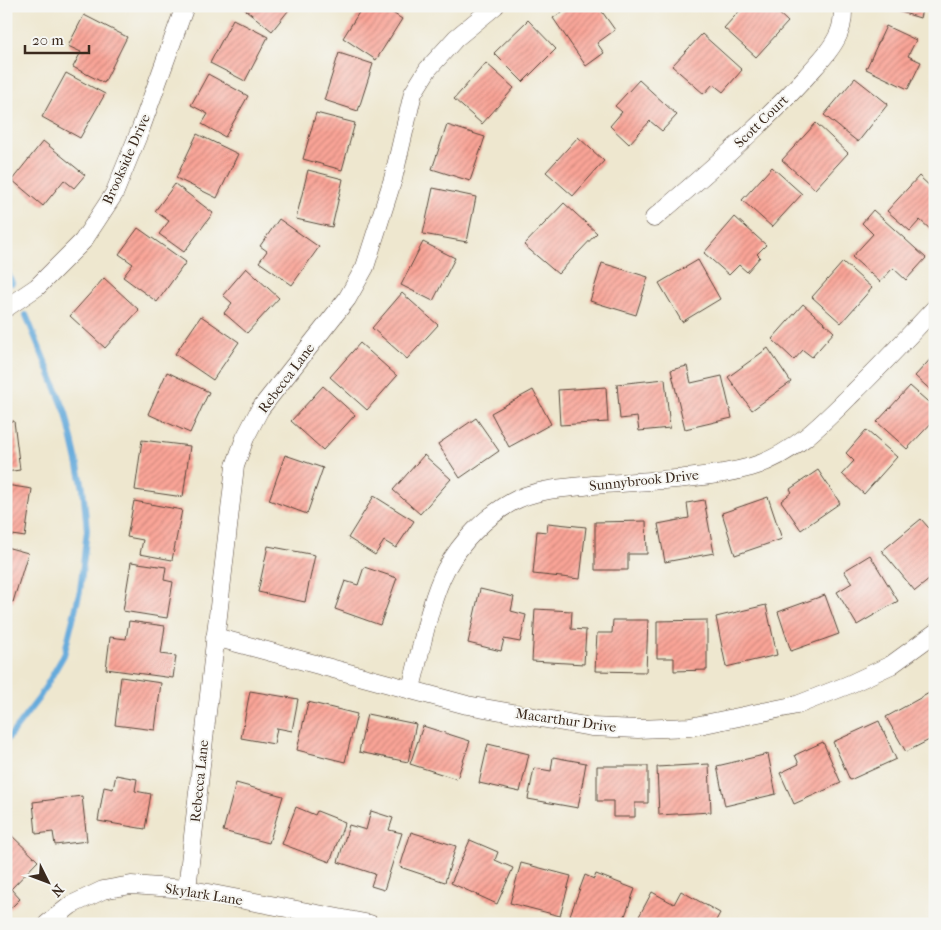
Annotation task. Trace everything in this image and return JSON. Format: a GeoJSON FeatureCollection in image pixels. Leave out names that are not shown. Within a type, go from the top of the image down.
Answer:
{"type":"FeatureCollection","features":[{"type":"Feature","properties":{"kind":"street","name":"Brookside Drive"},"geometry":{"type":"LineString","coordinates":[[6,308],[37,286],[83,241],[114,194],[141,128],[185,6]]}},
{"type":"Feature","properties":{"kind":"street","name":"Rebecca Lane"},"geometry":{"type":"LineString","coordinates":[[187,888],[235,466],[260,409],[347,298],[365,267],[394,179],[413,93],[428,69],[456,38],[496,6]]}},
{"type":"Feature","properties":{"kind":"street","name":"Scott Court"},"geometry":{"type":"LineString","coordinates":[[654,218],[699,180],[787,97],[830,50],[840,32],[843,20],[843,6]]}},
{"type":"Feature","properties":{"kind":"street","name":"Sunnybrook Drive"},"geometry":{"type":"LineString","coordinates":[[411,688],[438,587],[446,569],[463,542],[512,502],[554,489],[693,476],[751,467],[792,449],[817,428],[870,377],[935,308]]}},
{"type":"Feature","properties":{"kind":"street","name":"Macarthur Drive"},"geometry":{"type":"LineString","coordinates":[[216,637],[411,688],[467,705],[591,727],[638,729],[690,727],[796,705],[891,664],[935,634]]}},
{"type":"Feature","properties":{"kind":"street","name":"Skylark Lane"},"geometry":{"type":"LineString","coordinates":[[47,924],[71,905],[103,890],[131,885],[187,888],[370,924]]}},
{"type":"Feature","properties":{"kind":"building"},"geometry":{"type":"Polygon","coordinates":[[[241,6],[292,6],[272,31],[241,6]]]}},
{"type":"Feature","properties":{"kind":"building"},"geometry":{"type":"Polygon","coordinates":[[[363,6],[382,6],[402,19],[376,60],[343,38],[363,6]]]}},
{"type":"Feature","properties":{"kind":"building"},"geometry":{"type":"Polygon","coordinates":[[[571,6],[598,6],[615,30],[597,43],[604,53],[586,66],[553,18],[571,6]]]}},
{"type":"Feature","properties":{"kind":"building"},"geometry":{"type":"Polygon","coordinates":[[[744,6],[771,6],[788,22],[756,57],[724,28],[744,6]]]}},
{"type":"Feature","properties":{"kind":"building"},"geometry":{"type":"Polygon","coordinates":[[[881,6],[923,6],[920,18],[881,6]]]}},
{"type":"Feature","properties":{"kind":"building"},"geometry":{"type":"Polygon","coordinates":[[[84,15],[127,37],[104,83],[73,67],[81,52],[68,46],[84,15]]]}},
{"type":"Feature","properties":{"kind":"building"},"geometry":{"type":"Polygon","coordinates":[[[233,19],[268,37],[245,81],[210,63],[233,19]]]}},
{"type":"Feature","properties":{"kind":"building"},"geometry":{"type":"Polygon","coordinates":[[[528,20],[556,49],[523,82],[494,53],[528,20]]]}},
{"type":"Feature","properties":{"kind":"building"},"geometry":{"type":"Polygon","coordinates":[[[886,26],[916,40],[908,56],[921,62],[908,89],[866,69],[886,26]]]}},
{"type":"Feature","properties":{"kind":"building"},"geometry":{"type":"Polygon","coordinates":[[[702,34],[742,70],[723,92],[713,84],[704,94],[672,66],[702,34]]]}},
{"type":"Feature","properties":{"kind":"building"},"geometry":{"type":"Polygon","coordinates":[[[339,53],[373,64],[358,111],[324,100],[339,53]]]}},
{"type":"Feature","properties":{"kind":"building"},"geometry":{"type":"Polygon","coordinates":[[[486,63],[514,88],[482,124],[454,99],[486,63]]]}},
{"type":"Feature","properties":{"kind":"building"},"geometry":{"type":"Polygon","coordinates":[[[66,73],[105,94],[80,138],[42,117],[66,73]]]}},
{"type":"Feature","properties":{"kind":"building"},"geometry":{"type":"Polygon","coordinates":[[[208,74],[248,96],[225,137],[202,124],[208,114],[191,105],[208,74]]]}},
{"type":"Feature","properties":{"kind":"building"},"geometry":{"type":"Polygon","coordinates":[[[855,78],[888,104],[858,142],[824,115],[855,78]]]}},
{"type":"Feature","properties":{"kind":"building"},"geometry":{"type":"Polygon","coordinates":[[[639,80],[677,115],[662,131],[650,121],[629,144],[610,126],[622,112],[615,106],[639,80]]]}},
{"type":"Feature","properties":{"kind":"building"},"geometry":{"type":"Polygon","coordinates":[[[316,113],[355,123],[342,170],[303,159],[316,113]]]}},
{"type":"Feature","properties":{"kind":"building"},"geometry":{"type":"Polygon","coordinates":[[[816,123],[848,153],[815,189],[782,160],[816,123]]]}},
{"type":"Feature","properties":{"kind":"building"},"geometry":{"type":"Polygon","coordinates":[[[447,125],[485,137],[470,181],[432,169],[447,125]]]}},
{"type":"Feature","properties":{"kind":"building"},"geometry":{"type":"Polygon","coordinates":[[[197,134],[238,154],[217,198],[176,178],[197,134]]]}},
{"type":"Feature","properties":{"kind":"building"},"geometry":{"type":"Polygon","coordinates":[[[578,137],[604,161],[573,196],[546,172],[578,137]]]}},
{"type":"Feature","properties":{"kind":"building"},"geometry":{"type":"Polygon","coordinates":[[[43,141],[85,175],[74,188],[64,180],[43,206],[12,180],[43,141]]]}},
{"type":"Feature","properties":{"kind":"building"},"geometry":{"type":"Polygon","coordinates":[[[772,167],[802,194],[772,227],[742,200],[772,167]]]}},
{"type":"Feature","properties":{"kind":"building"},"geometry":{"type":"Polygon","coordinates":[[[308,170],[343,179],[332,227],[296,219],[308,170]]]}},
{"type":"Feature","properties":{"kind":"building"},"geometry":{"type":"Polygon","coordinates":[[[919,176],[935,191],[935,226],[931,230],[920,220],[910,231],[887,211],[919,176]]]}},
{"type":"Feature","properties":{"kind":"building"},"geometry":{"type":"Polygon","coordinates":[[[175,184],[213,213],[184,252],[159,234],[169,221],[155,211],[175,184]]]}},
{"type":"Feature","properties":{"kind":"building"},"geometry":{"type":"Polygon","coordinates":[[[433,188],[476,197],[467,242],[423,234],[433,188]]]}},
{"type":"Feature","properties":{"kind":"building"},"geometry":{"type":"Polygon","coordinates":[[[564,203],[597,233],[558,274],[524,245],[564,203]]]}},
{"type":"Feature","properties":{"kind":"building"},"geometry":{"type":"Polygon","coordinates":[[[873,210],[926,258],[906,280],[893,268],[880,282],[852,257],[873,234],[862,223],[873,210]]]}},
{"type":"Feature","properties":{"kind":"building"},"geometry":{"type":"Polygon","coordinates":[[[735,217],[766,245],[757,254],[760,257],[747,272],[739,265],[729,275],[704,253],[735,217]]]}},
{"type":"Feature","properties":{"kind":"building"},"geometry":{"type":"Polygon","coordinates":[[[279,219],[319,247],[292,285],[259,262],[267,251],[260,246],[279,219]]]}},
{"type":"Feature","properties":{"kind":"building"},"geometry":{"type":"Polygon","coordinates":[[[138,228],[186,262],[157,302],[123,277],[133,264],[119,254],[138,228]]]}},
{"type":"Feature","properties":{"kind":"building"},"geometry":{"type":"Polygon","coordinates":[[[423,242],[455,258],[433,301],[401,285],[423,242]]]}},
{"type":"Feature","properties":{"kind":"building"},"geometry":{"type":"Polygon","coordinates":[[[698,260],[720,299],[682,322],[659,283],[698,260]]]}},
{"type":"Feature","properties":{"kind":"building"},"geometry":{"type":"Polygon","coordinates":[[[843,262],[872,288],[841,323],[812,297],[843,262]]]}},
{"type":"Feature","properties":{"kind":"building"},"geometry":{"type":"Polygon","coordinates":[[[602,263],[648,277],[636,315],[590,301],[602,263]]]}},
{"type":"Feature","properties":{"kind":"building"},"geometry":{"type":"Polygon","coordinates":[[[246,268],[279,298],[247,333],[224,313],[232,303],[223,295],[246,268]]]}},
{"type":"Feature","properties":{"kind":"building"},"geometry":{"type":"Polygon","coordinates":[[[104,278],[139,310],[105,348],[70,316],[104,278]]]}},
{"type":"Feature","properties":{"kind":"building"},"geometry":{"type":"Polygon","coordinates":[[[402,293],[438,325],[407,359],[372,328],[402,293]]]}},
{"type":"Feature","properties":{"kind":"building"},"geometry":{"type":"Polygon","coordinates":[[[803,304],[834,332],[812,357],[803,350],[794,360],[772,339],[803,304]]]}},
{"type":"Feature","properties":{"kind":"building"},"geometry":{"type":"Polygon","coordinates":[[[201,316],[239,342],[213,380],[175,354],[201,316]]]}},
{"type":"Feature","properties":{"kind":"building"},"geometry":{"type":"Polygon","coordinates":[[[360,343],[397,376],[367,410],[330,377],[360,343]]]}},
{"type":"Feature","properties":{"kind":"building"},"geometry":{"type":"Polygon","coordinates":[[[768,348],[791,382],[752,410],[728,377],[768,348]]]}},
{"type":"Feature","properties":{"kind":"building"},"geometry":{"type":"Polygon","coordinates":[[[935,354],[935,394],[915,376],[935,354]]]}},
{"type":"Feature","properties":{"kind":"building"},"geometry":{"type":"Polygon","coordinates":[[[687,366],[691,383],[722,376],[732,418],[685,429],[671,370],[687,366]]]}},
{"type":"Feature","properties":{"kind":"building"},"geometry":{"type":"Polygon","coordinates":[[[167,372],[209,392],[190,433],[148,414],[167,372]]]}},
{"type":"Feature","properties":{"kind":"building"},"geometry":{"type":"Polygon","coordinates":[[[665,379],[670,428],[639,431],[637,417],[620,419],[617,384],[665,379]]]}},
{"type":"Feature","properties":{"kind":"building"},"geometry":{"type":"Polygon","coordinates":[[[323,386],[355,415],[323,450],[291,421],[323,386]]]}},
{"type":"Feature","properties":{"kind":"building"},"geometry":{"type":"Polygon","coordinates":[[[910,386],[935,408],[935,419],[907,449],[877,422],[910,386]]]}},
{"type":"Feature","properties":{"kind":"building"},"geometry":{"type":"Polygon","coordinates":[[[606,387],[608,422],[560,425],[558,390],[606,387]]]}},
{"type":"Feature","properties":{"kind":"building"},"geometry":{"type":"Polygon","coordinates":[[[533,390],[551,424],[509,447],[491,413],[533,390]]]}},
{"type":"Feature","properties":{"kind":"building"},"geometry":{"type":"Polygon","coordinates":[[[476,418],[499,451],[460,478],[438,444],[476,418]]]}},
{"type":"Feature","properties":{"kind":"building"},"geometry":{"type":"Polygon","coordinates":[[[14,421],[20,470],[6,472],[6,422],[14,421]]]}},
{"type":"Feature","properties":{"kind":"building"},"geometry":{"type":"Polygon","coordinates":[[[866,430],[897,457],[864,494],[842,474],[854,461],[846,453],[866,430]]]}},
{"type":"Feature","properties":{"kind":"building"},"geometry":{"type":"Polygon","coordinates":[[[142,440],[190,446],[183,497],[135,490],[142,440]]]}},
{"type":"Feature","properties":{"kind":"building"},"geometry":{"type":"Polygon","coordinates":[[[285,455],[323,468],[307,514],[269,500],[285,455]]]}},
{"type":"Feature","properties":{"kind":"building"},"geometry":{"type":"Polygon","coordinates":[[[424,455],[451,479],[420,514],[393,490],[424,455]]]}},
{"type":"Feature","properties":{"kind":"building"},"geometry":{"type":"Polygon","coordinates":[[[818,470],[840,503],[801,530],[781,501],[792,492],[790,489],[818,470]]]}},
{"type":"Feature","properties":{"kind":"building"},"geometry":{"type":"Polygon","coordinates":[[[6,485],[32,489],[25,537],[6,534],[6,485]]]}},
{"type":"Feature","properties":{"kind":"building"},"geometry":{"type":"Polygon","coordinates":[[[374,496],[414,521],[396,548],[384,541],[375,555],[348,538],[374,496]]]}},
{"type":"Feature","properties":{"kind":"building"},"geometry":{"type":"Polygon","coordinates":[[[768,497],[782,539],[735,555],[722,513],[768,497]]]}},
{"type":"Feature","properties":{"kind":"building"},"geometry":{"type":"Polygon","coordinates":[[[704,500],[714,553],[665,562],[658,524],[689,518],[687,503],[704,500]]]}},
{"type":"Feature","properties":{"kind":"building"},"geometry":{"type":"Polygon","coordinates":[[[134,501],[182,510],[172,560],[140,554],[143,540],[127,537],[134,501]]]}},
{"type":"Feature","properties":{"kind":"building"},"geometry":{"type":"Polygon","coordinates":[[[921,519],[935,535],[935,575],[915,591],[882,551],[921,519]]]}},
{"type":"Feature","properties":{"kind":"building"},"geometry":{"type":"Polygon","coordinates":[[[646,521],[647,554],[628,554],[628,570],[595,570],[595,522],[646,521]]]}},
{"type":"Feature","properties":{"kind":"building"},"geometry":{"type":"Polygon","coordinates":[[[548,523],[586,527],[580,579],[533,574],[537,531],[547,532],[548,523]]]}},
{"type":"Feature","properties":{"kind":"building"},"geometry":{"type":"Polygon","coordinates":[[[268,546],[315,555],[305,602],[258,592],[268,546]]]}},
{"type":"Feature","properties":{"kind":"building"},"geometry":{"type":"Polygon","coordinates":[[[6,547],[28,553],[13,602],[6,600],[6,547]]]}},
{"type":"Feature","properties":{"kind":"building"},"geometry":{"type":"Polygon","coordinates":[[[870,555],[898,601],[857,625],[837,592],[852,583],[844,571],[870,555]]]}},
{"type":"Feature","properties":{"kind":"building"},"geometry":{"type":"Polygon","coordinates":[[[131,562],[166,567],[164,580],[173,582],[167,618],[123,611],[131,562]]]}},
{"type":"Feature","properties":{"kind":"building"},"geometry":{"type":"Polygon","coordinates":[[[364,567],[397,578],[380,625],[335,609],[345,581],[358,585],[364,567]]]}},
{"type":"Feature","properties":{"kind":"building"},"geometry":{"type":"Polygon","coordinates":[[[480,589],[514,597],[511,611],[526,615],[520,642],[504,639],[501,651],[468,643],[480,589]]]}},
{"type":"Feature","properties":{"kind":"building"},"geometry":{"type":"Polygon","coordinates":[[[825,595],[839,634],[791,651],[778,612],[825,595]]]}},
{"type":"Feature","properties":{"kind":"building"},"geometry":{"type":"Polygon","coordinates":[[[766,605],[777,655],[726,667],[716,617],[766,605]]]}},
{"type":"Feature","properties":{"kind":"building"},"geometry":{"type":"Polygon","coordinates":[[[535,609],[572,611],[571,629],[586,630],[584,664],[532,661],[535,609]]]}},
{"type":"Feature","properties":{"kind":"building"},"geometry":{"type":"Polygon","coordinates":[[[613,620],[648,620],[646,672],[595,671],[597,633],[612,633],[613,620]]]}},
{"type":"Feature","properties":{"kind":"building"},"geometry":{"type":"Polygon","coordinates":[[[707,620],[707,670],[674,671],[674,658],[657,658],[657,621],[707,620]]]}},
{"type":"Feature","properties":{"kind":"building"},"geometry":{"type":"Polygon","coordinates":[[[129,621],[165,626],[161,654],[176,656],[173,678],[106,669],[110,637],[126,639],[129,621]]]}},
{"type":"Feature","properties":{"kind":"building"},"geometry":{"type":"Polygon","coordinates":[[[121,677],[161,683],[155,730],[115,725],[121,677]]]}},
{"type":"Feature","properties":{"kind":"building"},"geometry":{"type":"Polygon","coordinates":[[[250,691],[298,699],[292,731],[277,728],[274,744],[241,738],[250,691]]]}},
{"type":"Feature","properties":{"kind":"building"},"geometry":{"type":"Polygon","coordinates":[[[931,692],[935,699],[935,737],[906,752],[886,717],[931,692]]]}},
{"type":"Feature","properties":{"kind":"building"},"geometry":{"type":"Polygon","coordinates":[[[308,702],[357,714],[345,762],[297,750],[308,702]]]}},
{"type":"Feature","properties":{"kind":"building"},"geometry":{"type":"Polygon","coordinates":[[[367,714],[416,724],[408,762],[359,752],[367,714]]]}},
{"type":"Feature","properties":{"kind":"building"},"geometry":{"type":"Polygon","coordinates":[[[879,721],[896,759],[850,780],[833,742],[879,721]]]}},
{"type":"Feature","properties":{"kind":"building"},"geometry":{"type":"Polygon","coordinates":[[[423,726],[470,741],[457,779],[410,764],[423,726]]]}},
{"type":"Feature","properties":{"kind":"building"},"geometry":{"type":"Polygon","coordinates":[[[823,742],[841,783],[794,804],[780,773],[799,764],[795,755],[823,742]]]}},
{"type":"Feature","properties":{"kind":"building"},"geometry":{"type":"Polygon","coordinates":[[[488,744],[529,754],[520,792],[479,783],[488,744]]]}},
{"type":"Feature","properties":{"kind":"building"},"geometry":{"type":"Polygon","coordinates":[[[768,754],[776,794],[725,806],[717,766],[768,754]]]}},
{"type":"Feature","properties":{"kind":"building"},"geometry":{"type":"Polygon","coordinates":[[[553,757],[586,763],[578,808],[528,799],[534,768],[551,771],[553,757]]]}},
{"type":"Feature","properties":{"kind":"building"},"geometry":{"type":"Polygon","coordinates":[[[709,764],[711,812],[659,815],[657,767],[709,764]]]}},
{"type":"Feature","properties":{"kind":"building"},"geometry":{"type":"Polygon","coordinates":[[[597,766],[648,766],[648,803],[635,803],[635,817],[613,817],[613,801],[597,801],[597,766]]]}},
{"type":"Feature","properties":{"kind":"building"},"geometry":{"type":"Polygon","coordinates":[[[116,775],[137,779],[135,791],[151,794],[145,829],[98,821],[104,787],[113,789],[116,775]]]}},
{"type":"Feature","properties":{"kind":"building"},"geometry":{"type":"Polygon","coordinates":[[[236,783],[283,796],[269,843],[223,831],[236,783]]]}},
{"type":"Feature","properties":{"kind":"building"},"geometry":{"type":"Polygon","coordinates":[[[82,796],[87,841],[55,845],[53,832],[36,834],[33,802],[82,796]]]}},
{"type":"Feature","properties":{"kind":"building"},"geometry":{"type":"Polygon","coordinates":[[[296,807],[315,815],[317,811],[345,822],[330,862],[282,844],[296,807]]]}},
{"type":"Feature","properties":{"kind":"building"},"geometry":{"type":"Polygon","coordinates":[[[371,811],[393,818],[389,830],[402,833],[384,890],[371,886],[375,874],[338,862],[349,825],[366,830],[371,811]]]}},
{"type":"Feature","properties":{"kind":"building"},"geometry":{"type":"Polygon","coordinates":[[[7,831],[38,861],[11,889],[20,899],[6,913],[7,831]]]}},
{"type":"Feature","properties":{"kind":"building"},"geometry":{"type":"Polygon","coordinates":[[[411,832],[456,846],[445,882],[400,867],[411,832]]]}},
{"type":"Feature","properties":{"kind":"building"},"geometry":{"type":"Polygon","coordinates":[[[470,840],[498,852],[495,860],[513,868],[497,904],[451,883],[470,840]]]}},
{"type":"Feature","properties":{"kind":"building"},"geometry":{"type":"Polygon","coordinates":[[[521,863],[571,876],[560,916],[510,903],[521,863]]]}},
{"type":"Feature","properties":{"kind":"building"},"geometry":{"type":"Polygon","coordinates":[[[596,874],[635,889],[622,924],[593,924],[570,915],[585,875],[594,879],[596,874]]]}},
{"type":"Feature","properties":{"kind":"building"},"geometry":{"type":"Polygon","coordinates":[[[681,891],[720,913],[714,924],[640,924],[636,922],[652,892],[674,904],[681,891]]]}},
{"type":"Feature","properties":{"kind":"waterway"},"geometry":{"type":"LineString","coordinates":[[6,269],[12,283]]}},
{"type":"Feature","properties":{"kind":"waterway"},"geometry":{"type":"LineString","coordinates":[[6,741],[39,698],[64,655],[80,591],[87,530],[83,488],[66,413],[26,315]]}}]}
